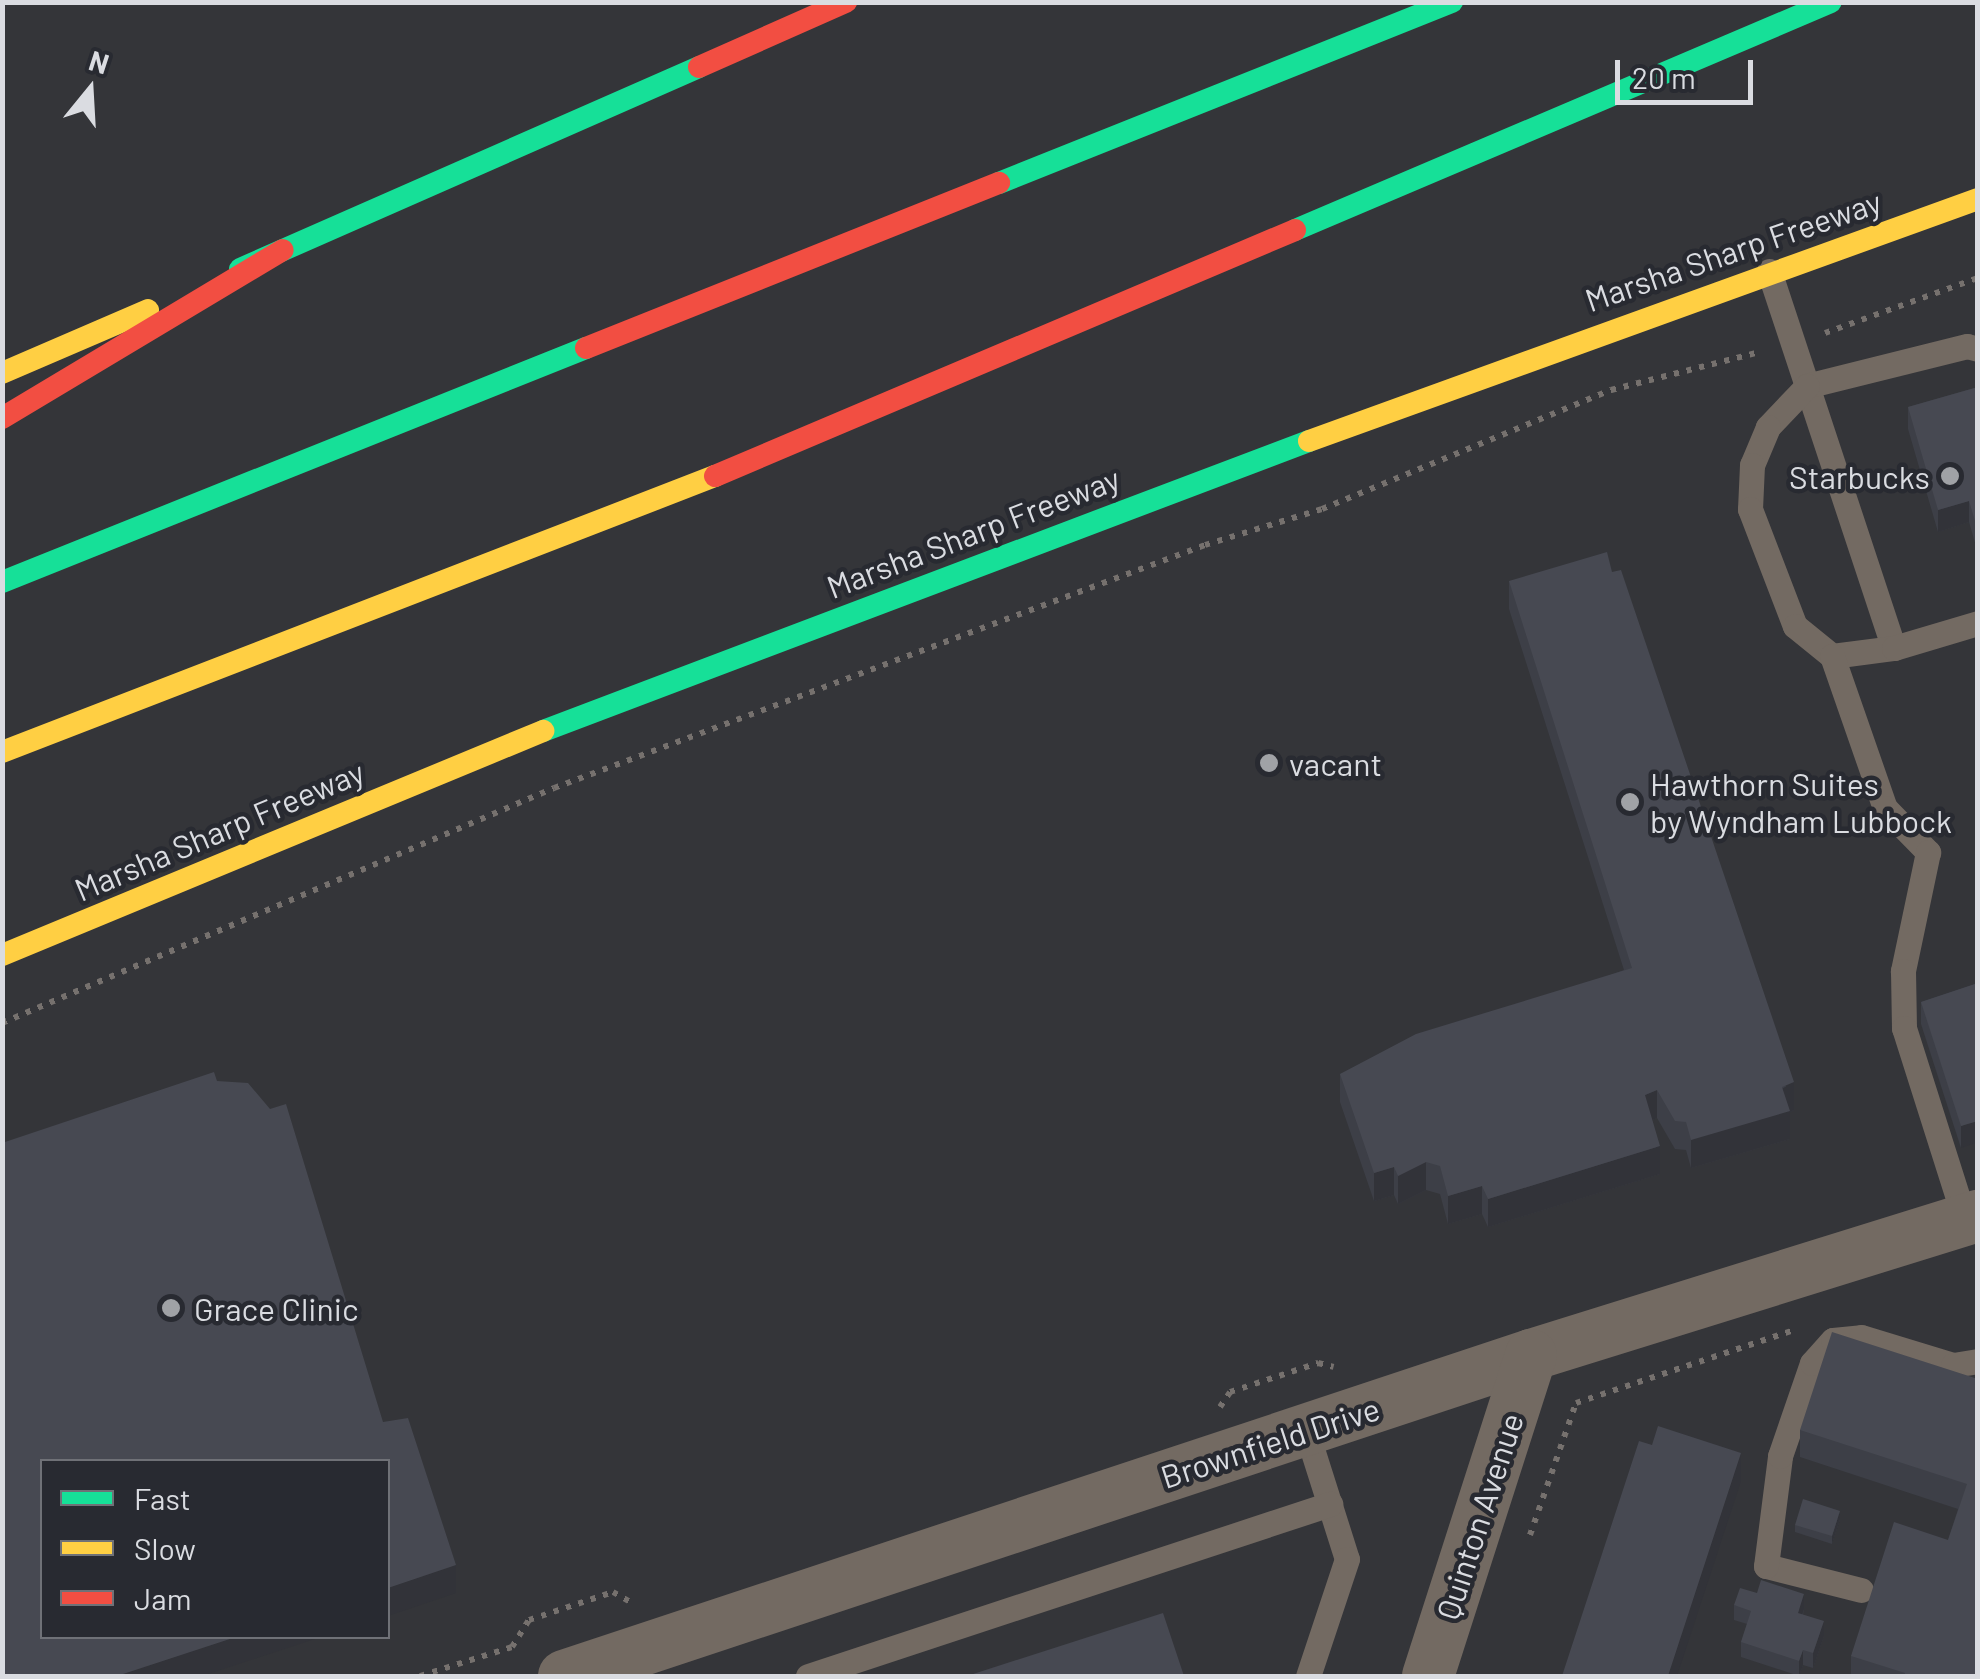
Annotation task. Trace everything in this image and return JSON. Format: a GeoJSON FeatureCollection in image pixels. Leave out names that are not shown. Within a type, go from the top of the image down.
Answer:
{"type":"FeatureCollection","features":[{"type":"Feature","properties":{"kind":"main road"},"geometry":{"type":"LineString","coordinates":[[2,374],[846,2]]}},
{"type":"Feature","properties":{"kind":"main road"},"geometry":{"type":"LineString","coordinates":[[2,582],[1452,2]]}},
{"type":"Feature","properties":{"kind":"main road"},"geometry":{"type":"LineString","coordinates":[[2,752],[667,496],[1831,2]]}},
{"type":"Feature","properties":{"kind":"main road"},"geometry":{"type":"LineString","coordinates":[[1784,22],[1856,2]]}},
{"type":"Feature","properties":{"kind":"main road","name":"Marsha Sharp Freeway"},"geometry":{"type":"LineString","coordinates":[[2,956],[604,706],[1769,271],[1978,199]]}},
{"type":"Feature","properties":{"kind":"main road"},"geometry":{"type":"LineString","coordinates":[[2,418],[284,250]]}},
{"type":"Feature","properties":{"kind":"street","name":"Brownfield Drive"},"geometry":{"type":"LineString","coordinates":[[584,1674],[1531,1356],[1971,1218]]}},
{"type":"Feature","properties":{"kind":"street","name":"Quinton Avenue"},"geometry":{"type":"LineString","coordinates":[[1428,1676],[1531,1356]]}},
{"type":"Feature","properties":{"kind":"lane"},"geometry":{"type":"LineString","coordinates":[[1769,271],[1894,648]]}},
{"type":"Feature","properties":{"kind":"lane"},"geometry":{"type":"LineString","coordinates":[[1971,1218],[1904,1028],[1902,971],[1928,852],[1885,808],[1832,656],[1795,626],[1750,509],[1752,465],[1768,427],[1807,386],[1967,346],[1978,349]]}},
{"type":"Feature","properties":{"kind":"lane"},"geometry":{"type":"LineString","coordinates":[[1832,656],[1894,648],[1978,622]]}},
{"type":"Feature","properties":{"kind":"lane"},"geometry":{"type":"LineString","coordinates":[[1860,1590],[1766,1566],[1780,1456],[1812,1363],[1832,1340],[1861,1336],[1953,1366],[1978,1361]]}},
{"type":"Feature","properties":{"kind":"lane"},"geometry":{"type":"LineString","coordinates":[[1306,1430],[1347,1558],[1308,1676]]}},
{"type":"Feature","properties":{"kind":"lane"},"geometry":{"type":"LineString","coordinates":[[808,1676],[1330,1504]]}},
{"type":"Feature","properties":{"kind":"path"},"geometry":{"type":"LineString","coordinates":[[2,1023],[554,788],[1205,544],[1322,510],[1352,492],[1612,390],[1793,342],[1978,278]]}},
{"type":"Feature","properties":{"kind":"path"},"geometry":{"type":"LineString","coordinates":[[1526,1546],[1576,1403],[1796,1329]]}},
{"type":"Feature","properties":{"kind":"building","name":"Starbucks"},"geometry":{"type":"Polygon","coordinates":[[[1978,387],[1978,531],[1969,501],[1938,510],[1908,407],[1978,387]]]}},
{"type":"Feature","properties":{"kind":"building","name":"Hawthorn Suites by Wyndham Lubbock"},"geometry":{"type":"Polygon","coordinates":[[[1607,552],[1612,572],[1621,570],[1794,1082],[1782,1087],[1790,1111],[1691,1140],[1686,1122],[1675,1121],[1657,1090],[1645,1095],[1660,1146],[1488,1199],[1482,1186],[1448,1196],[1440,1166],[1426,1162],[1398,1176],[1394,1167],[1374,1173],[1340,1074],[1416,1034],[1632,968],[1509,581],[1607,552]]]}},
{"type":"Feature","properties":{"kind":"building"},"geometry":{"type":"Polygon","coordinates":[[[1978,983],[1978,1121],[1961,1126],[1921,1002],[1978,983]]]}},
{"type":"Feature","properties":{"kind":"building","name":"Grace Clinic"},"geometry":{"type":"Polygon","coordinates":[[[214,1072],[217,1081],[248,1083],[270,1109],[286,1104],[383,1422],[408,1418],[456,1565],[390,1587],[390,1459],[40,1459],[40,1639],[230,1639],[117,1676],[2,1676],[2,1143],[214,1072]]]}},
{"type":"Feature","properties":{"kind":"building"},"geometry":{"type":"Polygon","coordinates":[[[1832,1332],[1978,1379],[1978,1676],[1904,1676],[1905,1673],[1851,1656],[1894,1522],[1948,1540],[1967,1484],[1800,1430],[1832,1332]]]}},
{"type":"Feature","properties":{"kind":"building"},"geometry":{"type":"Polygon","coordinates":[[[1658,1426],[1741,1453],[1668,1676],[1562,1676],[1639,1441],[1652,1445],[1658,1426]]]}},
{"type":"Feature","properties":{"kind":"building"},"geometry":{"type":"Polygon","coordinates":[[[1803,1499],[1840,1511],[1832,1536],[1795,1525],[1803,1499]]]}},
{"type":"Feature","properties":{"kind":"building"},"geometry":{"type":"Polygon","coordinates":[[[1761,1580],[1804,1594],[1798,1613],[1824,1621],[1813,1653],[1803,1650],[1799,1661],[1741,1642],[1751,1611],[1734,1605],[1740,1588],[1757,1593],[1761,1580]]]}},
{"type":"Feature","properties":{"kind":"building"},"geometry":{"type":"Polygon","coordinates":[[[1163,1613],[1184,1676],[967,1676],[1163,1613]]]}},
{"type":"Feature","properties":{"kind":"traffic: fast"},"geometry":{"type":"LineString","coordinates":[[999,183],[1452,2]]}},
{"type":"Feature","properties":{"kind":"traffic: fast"},"geometry":{"type":"LineString","coordinates":[[1295,230],[1831,2]]}},
{"type":"Feature","properties":{"kind":"traffic: fast"},"geometry":{"type":"LineString","coordinates":[[240,269],[699,67]]}},
{"type":"Feature","properties":{"kind":"traffic: fast"},"geometry":{"type":"LineString","coordinates":[[2,582],[586,348]]}},
{"type":"Feature","properties":{"kind":"traffic: fast"},"geometry":{"type":"LineString","coordinates":[[543,731],[1309,441]]}},
{"type":"Feature","properties":{"kind":"traffic: slow"},"geometry":{"type":"LineString","coordinates":[[1309,441],[1978,199]]}},
{"type":"Feature","properties":{"kind":"traffic: slow"},"geometry":{"type":"LineString","coordinates":[[2,373],[148,310]]}},
{"type":"Feature","properties":{"kind":"traffic: slow"},"geometry":{"type":"LineString","coordinates":[[2,752],[715,476]]}},
{"type":"Feature","properties":{"kind":"traffic: slow"},"geometry":{"type":"LineString","coordinates":[[2,955],[543,731]]}},
{"type":"Feature","properties":{"kind":"traffic: jam"},"geometry":{"type":"LineString","coordinates":[[699,67],[846,2]]}},
{"type":"Feature","properties":{"kind":"traffic: jam"},"geometry":{"type":"LineString","coordinates":[[586,348],[999,183]]}},
{"type":"Feature","properties":{"kind":"traffic: jam"},"geometry":{"type":"LineString","coordinates":[[715,476],[1295,230]]}},
{"type":"Feature","properties":{"kind":"traffic: jam"},"geometry":{"type":"LineString","coordinates":[[2,418],[283,250]]}},
{"type":"Feature","properties":{"kind":"place","name":"Starbucks"},"geometry":{"type":"Point","coordinates":[1950,476]}},
{"type":"Feature","properties":{"kind":"place","name":"vacant"},"geometry":{"type":"Point","coordinates":[1269,763]}},
{"type":"Feature","properties":{"kind":"place","name":"Hawthorn Suites by Wyndham Lubbock"},"geometry":{"type":"Point","coordinates":[1630,802]}},
{"type":"Feature","properties":{"kind":"place","name":"Grace Clinic"},"geometry":{"type":"Point","coordinates":[171,1308]}}]}
